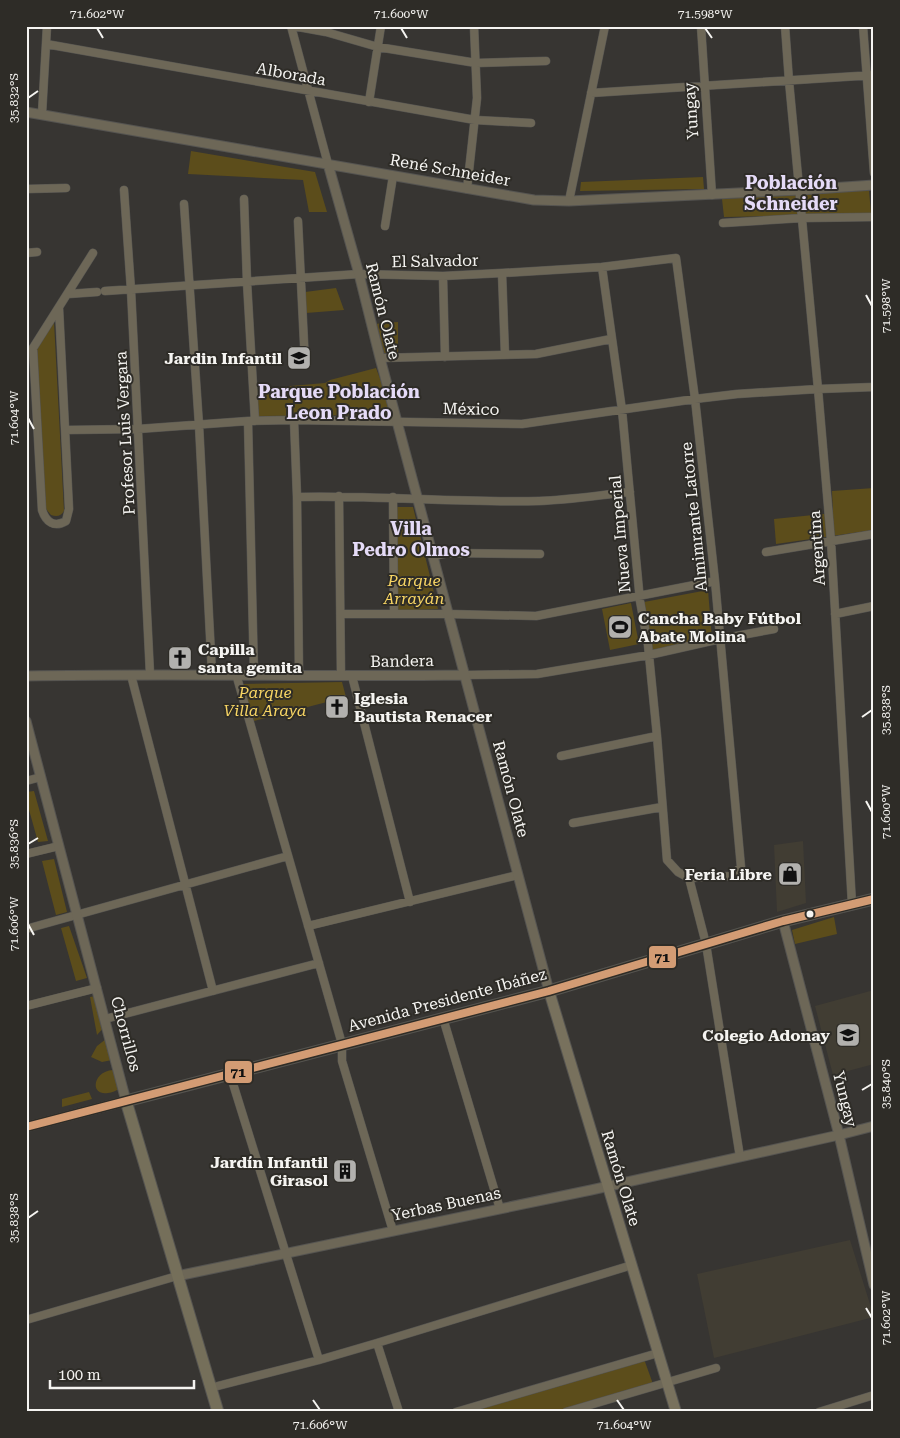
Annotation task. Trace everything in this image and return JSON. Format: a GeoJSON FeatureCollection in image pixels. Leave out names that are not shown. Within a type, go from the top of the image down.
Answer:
{"type":"FeatureCollection","features":[{"type":"Feature","properties":{"kind":"main road","name":"Avenida Presidente Ibáñez"},"geometry":{"type":"LineString","coordinates":[[126,1101],[549,991],[783,921],[874,899]]}},
{"type":"Feature","properties":{"kind":"main road","name":"Ramón Olate"},"geometry":{"type":"LineString","coordinates":[[549,991],[676,1412]]}},
{"type":"Feature","properties":{"kind":"main road","name":"Chorrillos"},"geometry":{"type":"LineString","coordinates":[[126,1101],[218,1412]]}},
{"type":"Feature","properties":{"kind":"street"},"geometry":{"type":"LineString","coordinates":[[42,114],[47,26]]}},
{"type":"Feature","properties":{"kind":"street"},"geometry":{"type":"LineString","coordinates":[[292,26],[326,32],[378,47],[476,62],[546,61]]}},
{"type":"Feature","properties":{"kind":"street","name":"Ramón Olate"},"geometry":{"type":"LineString","coordinates":[[292,26],[549,991]]}},
{"type":"Feature","properties":{"kind":"street"},"geometry":{"type":"LineString","coordinates":[[369,102],[381,26]]}},
{"type":"Feature","properties":{"kind":"street"},"geometry":{"type":"LineString","coordinates":[[467,189],[477,98],[474,26]]}},
{"type":"Feature","properties":{"kind":"street"},"geometry":{"type":"LineString","coordinates":[[569,202],[605,26]]}},
{"type":"Feature","properties":{"kind":"street","name":"Yungay"},"geometry":{"type":"LineString","coordinates":[[701,26],[712,195]]}},
{"type":"Feature","properties":{"kind":"street","name":"Argentina"},"geometry":{"type":"LineString","coordinates":[[785,26],[788,80],[800,190],[831,541],[852,904]]}},
{"type":"Feature","properties":{"kind":"street"},"geometry":{"type":"LineString","coordinates":[[863,26],[870,75],[874,173]]}},
{"type":"Feature","properties":{"kind":"street","name":"Alborada"},"geometry":{"type":"LineString","coordinates":[[46,44],[475,120],[531,123]]}},
{"type":"Feature","properties":{"kind":"street"},"geometry":{"type":"LineString","coordinates":[[592,93],[870,75]]}},
{"type":"Feature","properties":{"kind":"street","name":"René Schneider"},"geometry":{"type":"LineString","coordinates":[[26,112],[534,200],[569,202],[874,185]]}},
{"type":"Feature","properties":{"kind":"street"},"geometry":{"type":"LineString","coordinates":[[385,226],[393,176]]}},
{"type":"Feature","properties":{"kind":"street"},"geometry":{"type":"LineString","coordinates":[[26,189],[66,188]]}},
{"type":"Feature","properties":{"kind":"street","name":"Profesor Luis Vergara"},"geometry":{"type":"LineString","coordinates":[[124,190],[131,290],[150,674]]}},
{"type":"Feature","properties":{"kind":"street"},"geometry":{"type":"LineString","coordinates":[[244,199],[252,421],[254,674]]}},
{"type":"Feature","properties":{"kind":"street"},"geometry":{"type":"LineString","coordinates":[[184,204],[199,425],[212,674]]}},
{"type":"Feature","properties":{"kind":"street"},"geometry":{"type":"LineString","coordinates":[[723,223],[802,218],[874,217]]}},
{"type":"Feature","properties":{"kind":"street"},"geometry":{"type":"LineString","coordinates":[[298,221],[305,363]]}},
{"type":"Feature","properties":{"kind":"street"},"geometry":{"type":"LineString","coordinates":[[26,253],[37,252]]}},
{"type":"Feature","properties":{"kind":"street"},"geometry":{"type":"LineString","coordinates":[[59,308],[69,509],[66,521],[55,525],[48,521],[42,510],[33,348],[93,253]]}},
{"type":"Feature","properties":{"kind":"street","name":"El Salvador"},"geometry":{"type":"LineString","coordinates":[[68,294],[359,274],[443,276],[502,273],[602,267],[676,258]]}},
{"type":"Feature","properties":{"kind":"street","name":"Almimrante Latorre"},"geometry":{"type":"LineString","coordinates":[[676,258],[695,399],[715,582],[740,867],[731,876],[689,878]]}},
{"type":"Feature","properties":{"kind":"street","name":"Nueva Imperial"},"geometry":{"type":"LineString","coordinates":[[602,267],[622,410],[640,596],[658,736],[667,860],[678,872],[689,878]]}},
{"type":"Feature","properties":{"kind":"street"},"geometry":{"type":"LineString","coordinates":[[502,273],[505,355]]}},
{"type":"Feature","properties":{"kind":"street"},"geometry":{"type":"LineString","coordinates":[[443,276],[444,357]]}},
{"type":"Feature","properties":{"kind":"street"},"geometry":{"type":"LineString","coordinates":[[380,358],[536,354],[611,339]]}},
{"type":"Feature","properties":{"kind":"street","name":"México"},"geometry":{"type":"LineString","coordinates":[[65,430],[138,429],[294,420],[522,424],[737,394],[874,387]]}},
{"type":"Feature","properties":{"kind":"street"},"geometry":{"type":"LineString","coordinates":[[294,420],[299,675]]}},
{"type":"Feature","properties":{"kind":"street"},"geometry":{"type":"LineString","coordinates":[[297,498],[339,496],[541,501],[630,492]]}},
{"type":"Feature","properties":{"kind":"street"},"geometry":{"type":"LineString","coordinates":[[339,496],[341,676]]}},
{"type":"Feature","properties":{"kind":"street"},"geometry":{"type":"LineString","coordinates":[[393,497],[394,614]]}},
{"type":"Feature","properties":{"kind":"street"},"geometry":{"type":"LineString","coordinates":[[766,552],[874,534]]}},
{"type":"Feature","properties":{"kind":"street"},"geometry":{"type":"LineString","coordinates":[[433,556],[448,553],[540,554]]}},
{"type":"Feature","properties":{"kind":"street"},"geometry":{"type":"LineString","coordinates":[[341,614],[536,616],[715,582]]}},
{"type":"Feature","properties":{"kind":"street"},"geometry":{"type":"LineString","coordinates":[[835,614],[874,606]]}},
{"type":"Feature","properties":{"kind":"street","name":"Bandera"},"geometry":{"type":"LineString","coordinates":[[26,676],[150,674],[352,676],[537,674],[649,655],[774,629]]}},
{"type":"Feature","properties":{"kind":"street"},"geometry":{"type":"LineString","coordinates":[[236,674],[342,1044],[342,1061],[393,1231]]}},
{"type":"Feature","properties":{"kind":"street"},"geometry":{"type":"LineString","coordinates":[[131,675],[214,991]]}},
{"type":"Feature","properties":{"kind":"street"},"geometry":{"type":"LineString","coordinates":[[352,676],[410,902]]}},
{"type":"Feature","properties":{"kind":"street","name":"Chorrillos"},"geometry":{"type":"LineString","coordinates":[[26,721],[126,1101]]}},
{"type":"Feature","properties":{"kind":"street"},"geometry":{"type":"LineString","coordinates":[[561,756],[658,736]]}},
{"type":"Feature","properties":{"kind":"street"},"geometry":{"type":"LineString","coordinates":[[26,781],[41,778]]}},
{"type":"Feature","properties":{"kind":"street"},"geometry":{"type":"LineString","coordinates":[[573,824],[662,807]]}},
{"type":"Feature","properties":{"kind":"street"},"geometry":{"type":"LineString","coordinates":[[26,854],[59,846]]}},
{"type":"Feature","properties":{"kind":"street"},"geometry":{"type":"LineString","coordinates":[[26,929],[288,856]]}},
{"type":"Feature","properties":{"kind":"street"},"geometry":{"type":"LineString","coordinates":[[308,926],[518,875]]}},
{"type":"Feature","properties":{"kind":"street"},"geometry":{"type":"LineString","coordinates":[[689,878],[706,944],[740,1157]]}},
{"type":"Feature","properties":{"kind":"street","name":"Yungay"},"geometry":{"type":"LineString","coordinates":[[783,921],[839,1135],[874,1285]]}},
{"type":"Feature","properties":{"kind":"street"},"geometry":{"type":"LineString","coordinates":[[105,1019],[319,963]]}},
{"type":"Feature","properties":{"kind":"street"},"geometry":{"type":"LineString","coordinates":[[26,1006],[97,988]]}},
{"type":"Feature","properties":{"kind":"street"},"geometry":{"type":"LineString","coordinates":[[443,1018],[500,1208]]}},
{"type":"Feature","properties":{"kind":"street"},"geometry":{"type":"LineString","coordinates":[[230,1074],[319,1360]]}},
{"type":"Feature","properties":{"kind":"street","name":"Avenida Presidente Ibáñez"},"geometry":{"type":"LineString","coordinates":[[26,1127],[126,1101]]}},
{"type":"Feature","properties":{"kind":"street","name":"Yerbas Buenas"},"geometry":{"type":"LineString","coordinates":[[26,1320],[177,1276],[608,1186],[874,1126]]}},
{"type":"Feature","properties":{"kind":"street"},"geometry":{"type":"LineString","coordinates":[[210,1388],[319,1360],[632,1265]]}},
{"type":"Feature","properties":{"kind":"street"},"geometry":{"type":"LineString","coordinates":[[377,1343],[399,1412]]}},
{"type":"Feature","properties":{"kind":"street"},"geometry":{"type":"LineString","coordinates":[[456,1412],[658,1353]]}},
{"type":"Feature","properties":{"kind":"street"},"geometry":{"type":"LineString","coordinates":[[566,1412],[582,1410],[716,1368]]}},
{"type":"Feature","properties":{"kind":"street"},"geometry":{"type":"LineString","coordinates":[[819,1412],[874,1395]]}},
{"type":"Feature","properties":{"kind":"shaded area","name":"Feria Libre"},"geometry":{"type":"Polygon","coordinates":[[[803,841],[806,903],[777,912],[774,845],[803,841]]]}},
{"type":"Feature","properties":{"kind":"shaded area","name":"Colegio Adonay"},"geometry":{"type":"Polygon","coordinates":[[[874,990],[874,1064],[833,1075],[815,1006],[874,990]]]}},
{"type":"Feature","properties":{"kind":"shaded area"},"geometry":{"type":"Polygon","coordinates":[[[850,1240],[874,1317],[714,1358],[697,1274],[850,1240]]]}},
{"type":"Feature","properties":{"kind":"green space"},"geometry":{"type":"Polygon","coordinates":[[[191,151],[315,172],[327,212],[309,212],[303,180],[188,174],[191,151]]]}},
{"type":"Feature","properties":{"kind":"green space"},"geometry":{"type":"Polygon","coordinates":[[[703,177],[704,189],[580,191],[581,182],[703,177]]]}},
{"type":"Feature","properties":{"kind":"green space"},"geometry":{"type":"Polygon","coordinates":[[[869,190],[871,214],[724,217],[722,199],[869,190]]]}},
{"type":"Feature","properties":{"kind":"green space"},"geometry":{"type":"Polygon","coordinates":[[[336,288],[344,310],[306,313],[305,292],[336,288]]]}},
{"type":"Feature","properties":{"kind":"green space"},"geometry":{"type":"Polygon","coordinates":[[[54,322],[64,511],[57,516],[51,515],[46,509],[36,348],[54,322]]]}},
{"type":"Feature","properties":{"kind":"green space"},"geometry":{"type":"Polygon","coordinates":[[[398,322],[398,353],[382,353],[374,324],[398,322]]]}},
{"type":"Feature","properties":{"kind":"green space"},"geometry":{"type":"Polygon","coordinates":[[[376,368],[394,415],[259,416],[256,389],[325,383],[376,368]]]}},
{"type":"Feature","properties":{"kind":"green space"},"geometry":{"type":"Polygon","coordinates":[[[874,488],[874,530],[776,544],[774,519],[833,513],[832,491],[874,488]]]}},
{"type":"Feature","properties":{"kind":"green space","name":"Parque Arrayán"},"geometry":{"type":"Polygon","coordinates":[[[395,507],[413,507],[438,609],[395,611],[395,507]]]}},
{"type":"Feature","properties":{"kind":"green space"},"geometry":{"type":"Polygon","coordinates":[[[708,590],[712,639],[649,652],[644,602],[708,590]]]}},
{"type":"Feature","properties":{"kind":"green space","name":"Cancha Baby Fútbol Abate Molina"},"geometry":{"type":"Polygon","coordinates":[[[631,603],[639,644],[610,650],[602,609],[631,603]]]}},
{"type":"Feature","properties":{"kind":"green space","name":"Parque Villa Araya"},"geometry":{"type":"Polygon","coordinates":[[[342,682],[346,697],[254,721],[241,684],[342,682]]]}},
{"type":"Feature","properties":{"kind":"green space"},"geometry":{"type":"Polygon","coordinates":[[[34,791],[48,841],[38,842],[26,799],[26,792],[34,791]]]}},
{"type":"Feature","properties":{"kind":"green space"},"geometry":{"type":"Polygon","coordinates":[[[54,859],[67,912],[56,915],[42,861],[54,859]]]}},
{"type":"Feature","properties":{"kind":"green space"},"geometry":{"type":"Polygon","coordinates":[[[834,917],[837,934],[795,944],[792,930],[834,917]]]}},
{"type":"Feature","properties":{"kind":"green space"},"geometry":{"type":"Polygon","coordinates":[[[69,926],[87,978],[76,981],[61,928],[69,926]]]}},
{"type":"Feature","properties":{"kind":"green space"},"geometry":{"type":"Polygon","coordinates":[[[96,996],[105,1026],[97,1035],[90,997],[96,996]]]}},
{"type":"Feature","properties":{"kind":"green space"},"geometry":{"type":"Polygon","coordinates":[[[106,1039],[112,1060],[102,1062],[91,1057],[97,1046],[106,1039]]]}},
{"type":"Feature","properties":{"kind":"green space"},"geometry":{"type":"Polygon","coordinates":[[[113,1070],[116,1073],[120,1089],[111,1093],[98,1091],[96,1083],[101,1074],[113,1070]]]}},
{"type":"Feature","properties":{"kind":"green space"},"geometry":{"type":"Polygon","coordinates":[[[89,1092],[92,1099],[62,1107],[62,1099],[89,1092]]]}},
{"type":"Feature","properties":{"kind":"green space"},"geometry":{"type":"Polygon","coordinates":[[[644,1359],[653,1384],[558,1412],[463,1412],[644,1359]]]}},
{"type":"Feature","properties":{"kind":"transit line","name":"71"},"geometry":{"type":"LineString","coordinates":[[26,1127],[549,991],[783,921],[874,899]]}},
{"type":"Feature","properties":{"kind":"place","name":"Jardin Infantil"},"geometry":{"type":"Point","coordinates":[299,358]}},
{"type":"Feature","properties":{"kind":"place","name":"Cancha Baby Fútbol Abate Molina"},"geometry":{"type":"Point","coordinates":[620,627]}},
{"type":"Feature","properties":{"kind":"place","name":"Capilla santa gemita"},"geometry":{"type":"Point","coordinates":[180,658]}},
{"type":"Feature","properties":{"kind":"place","name":"Iglesia Bautista Renacer"},"geometry":{"type":"Point","coordinates":[337,707]}},
{"type":"Feature","properties":{"kind":"place","name":"Feria Libre"},"geometry":{"type":"Point","coordinates":[790,874]}},
{"type":"Feature","properties":{"kind":"place","name":"Colegio Adonay"},"geometry":{"type":"Point","coordinates":[848,1035]}},
{"type":"Feature","properties":{"kind":"place","name":"Jardín Infantil Girasol"},"geometry":{"type":"Point","coordinates":[345,1171]}},
{"type":"Feature","properties":{"kind":"district","name":"Población Schneider"},"geometry":{"type":"Point","coordinates":[791,192]}},
{"type":"Feature","properties":{"kind":"district","name":"Parque Población Leon Prado"},"geometry":{"type":"Point","coordinates":[339,401]}},
{"type":"Feature","properties":{"kind":"district","name":"Villa Pedro Olmos"},"geometry":{"type":"Point","coordinates":[411,538]}}]}
